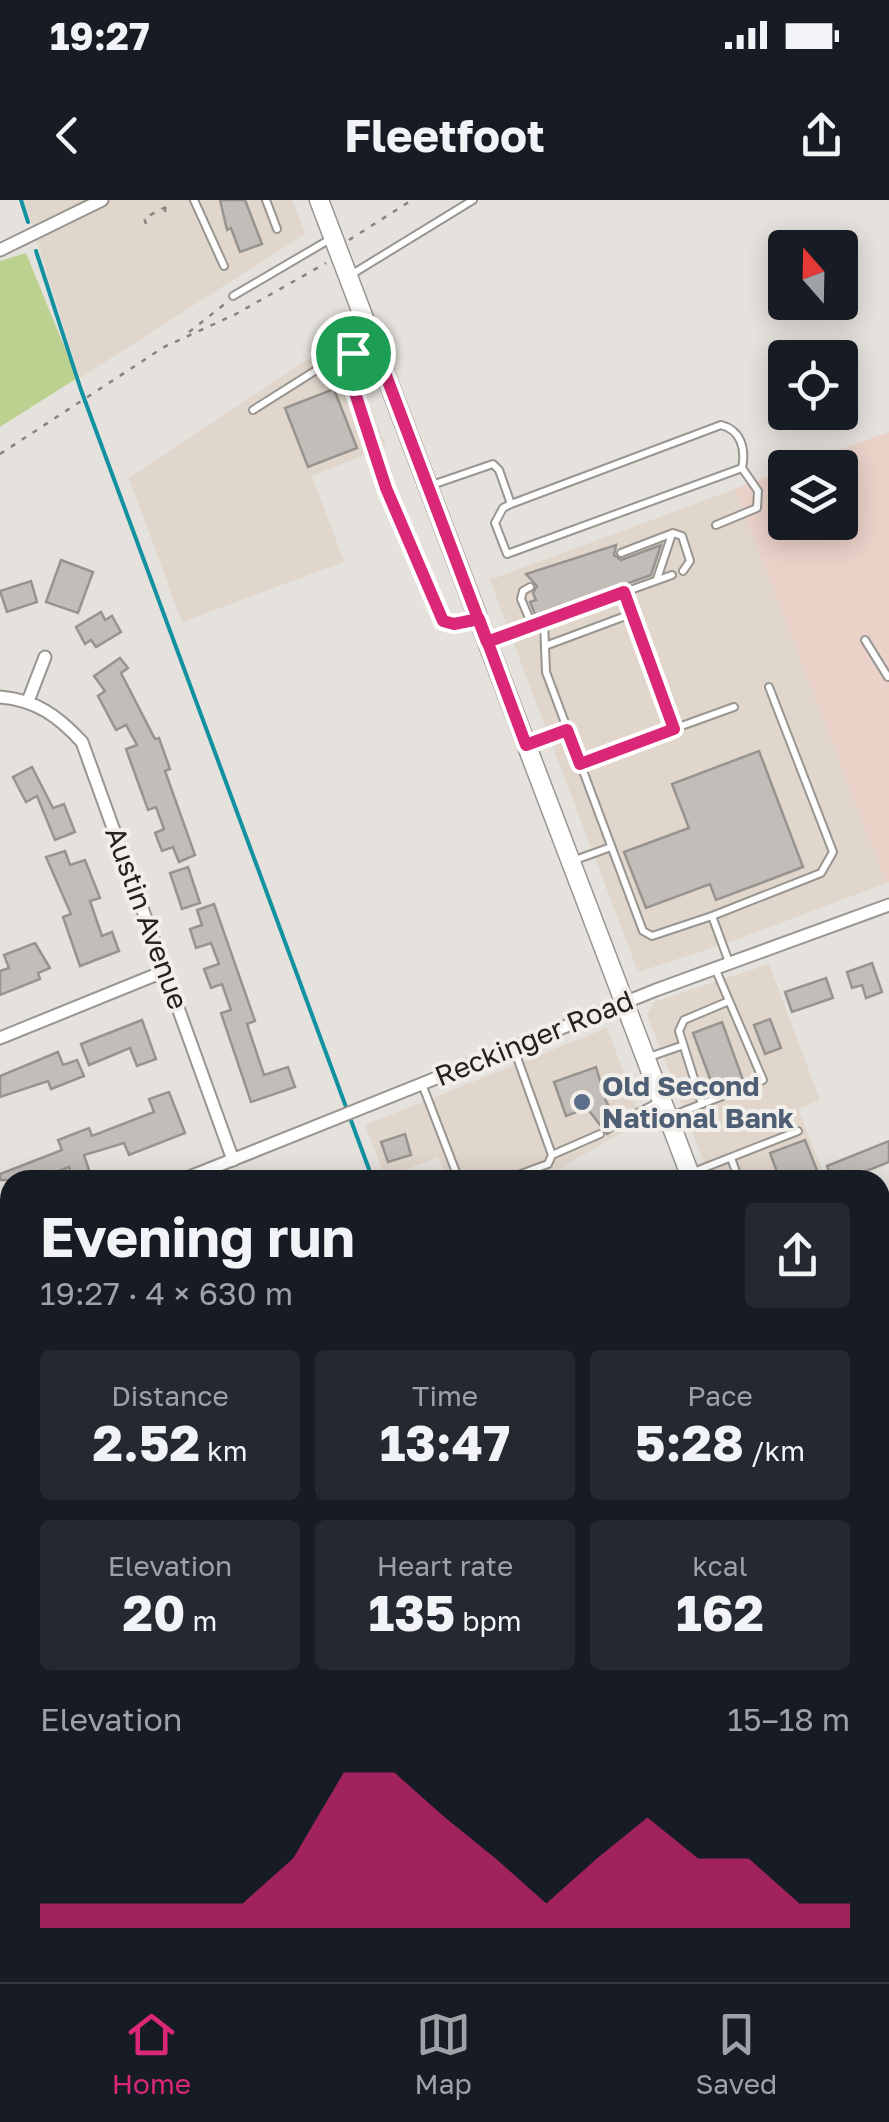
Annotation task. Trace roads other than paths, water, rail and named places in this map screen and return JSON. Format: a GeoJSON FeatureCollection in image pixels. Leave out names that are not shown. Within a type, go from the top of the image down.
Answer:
{"type":"FeatureCollection","features":[{"type":"Feature","properties":{"kind":"main road"},"geometry":{"type":"LineString","coordinates":[[319,200],[342,238],[348,277],[688,1170]]}},
{"type":"Feature","properties":{"kind":"street"},"geometry":{"type":"LineString","coordinates":[[0,250],[102,200]]}},
{"type":"Feature","properties":{"kind":"street"},"geometry":{"type":"LineString","coordinates":[[0,697],[28,702],[45,657]]}},
{"type":"Feature","properties":{"kind":"street","name":"Austin Avenue"},"geometry":{"type":"LineString","coordinates":[[28,702],[60,718],[82,742],[233,1160]]}},
{"type":"Feature","properties":{"kind":"street","name":"Reckinger Road"},"geometry":{"type":"LineString","coordinates":[[208,1170],[624,1002],[889,906]]}},
{"type":"Feature","properties":{"kind":"street"},"geometry":{"type":"LineString","coordinates":[[0,1038],[165,970]]}},
{"type":"Feature","properties":{"kind":"lane"},"geometry":{"type":"LineString","coordinates":[[194,200],[224,266]]}},
{"type":"Feature","properties":{"kind":"lane"},"geometry":{"type":"LineString","coordinates":[[266,200],[277,229]]}},
{"type":"Feature","properties":{"kind":"lane"},"geometry":{"type":"LineString","coordinates":[[348,277],[473,200]]}},
{"type":"Feature","properties":{"kind":"lane"},"geometry":{"type":"LineString","coordinates":[[233,296],[342,238]]}},
{"type":"Feature","properties":{"kind":"lane"},"geometry":{"type":"LineString","coordinates":[[253,410],[343,356],[374,344]]}},
{"type":"Feature","properties":{"kind":"lane"},"geometry":{"type":"LineString","coordinates":[[343,356],[386,488],[443,621],[454,624],[479,619]]}},
{"type":"Feature","properties":{"kind":"lane"},"geometry":{"type":"LineString","coordinates":[[716,526],[756,508],[758,491],[742,468],[740,440],[735,432],[721,425],[512,504],[504,508],[496,524],[507,554],[742,468]]}},
{"type":"Feature","properties":{"kind":"lane"},"geometry":{"type":"LineString","coordinates":[[428,486],[493,464],[512,504]]}},
{"type":"Feature","properties":{"kind":"lane"},"geometry":{"type":"LineString","coordinates":[[656,580],[673,533]]}},
{"type":"Feature","properties":{"kind":"lane"},"geometry":{"type":"LineString","coordinates":[[620,552],[673,533],[682,536],[688,550],[690,561],[683,571]]}},
{"type":"Feature","properties":{"kind":"lane"},"geometry":{"type":"LineString","coordinates":[[487,642],[672,574]]}},
{"type":"Feature","properties":{"kind":"lane"},"geometry":{"type":"LineString","coordinates":[[530,587],[523,591],[522,598],[532,626]]}},
{"type":"Feature","properties":{"kind":"lane"},"geometry":{"type":"LineString","coordinates":[[624,592],[674,729]]}},
{"type":"Feature","properties":{"kind":"lane"},"geometry":{"type":"LineString","coordinates":[[544,646],[632,614]]}},
{"type":"Feature","properties":{"kind":"lane"},"geometry":{"type":"LineString","coordinates":[[544,622],[546,672],[643,931],[652,936],[822,873],[833,852],[768,687]]}},
{"type":"Feature","properties":{"kind":"lane"},"geometry":{"type":"LineString","coordinates":[[865,640],[889,677]]}},
{"type":"Feature","properties":{"kind":"lane"},"geometry":{"type":"LineString","coordinates":[[580,764],[734,707]]}},
{"type":"Feature","properties":{"kind":"lane"},"geometry":{"type":"LineString","coordinates":[[526,745],[567,730]]}},
{"type":"Feature","properties":{"kind":"lane"},"geometry":{"type":"LineString","coordinates":[[571,862],[611,847]]}},
{"type":"Feature","properties":{"kind":"lane"},"geometry":{"type":"LineString","coordinates":[[712,916],[730,963]]}},
{"type":"Feature","properties":{"kind":"lane"},"geometry":{"type":"LineString","coordinates":[[618,1124],[665,1109],[702,1104],[763,1080],[716,968]]}},
{"type":"Feature","properties":{"kind":"lane"},"geometry":{"type":"LineString","coordinates":[[702,1104],[680,1046],[679,1031],[684,1020],[729,1001]]}},
{"type":"Feature","properties":{"kind":"lane"},"geometry":{"type":"LineString","coordinates":[[512,1046],[552,1154],[548,1164],[532,1170]]}},
{"type":"Feature","properties":{"kind":"lane"},"geometry":{"type":"LineString","coordinates":[[645,1058],[680,1046]]}},
{"type":"Feature","properties":{"kind":"lane"},"geometry":{"type":"LineString","coordinates":[[422,1083],[455,1170]]}},
{"type":"Feature","properties":{"kind":"lane"},"geometry":{"type":"LineString","coordinates":[[705,1170],[798,1131]]}},
{"type":"Feature","properties":{"kind":"lane"},"geometry":{"type":"LineString","coordinates":[[552,1154],[600,1134]]}},
{"type":"Feature","properties":{"kind":"lane"},"geometry":{"type":"LineString","coordinates":[[730,1158],[735,1170]]}},
{"type":"Feature","properties":{"kind":"waterway"},"geometry":{"type":"LineString","coordinates":[[21,200],[28,222]]}},
{"type":"Feature","properties":{"kind":"waterway"},"geometry":{"type":"LineString","coordinates":[[36,251],[81,390],[369,1170]]}},
{"type":"Feature","properties":{"kind":"place","name":"Old Second National Bank"},"geometry":{"type":"Point","coordinates":[582,1102]}}]}
